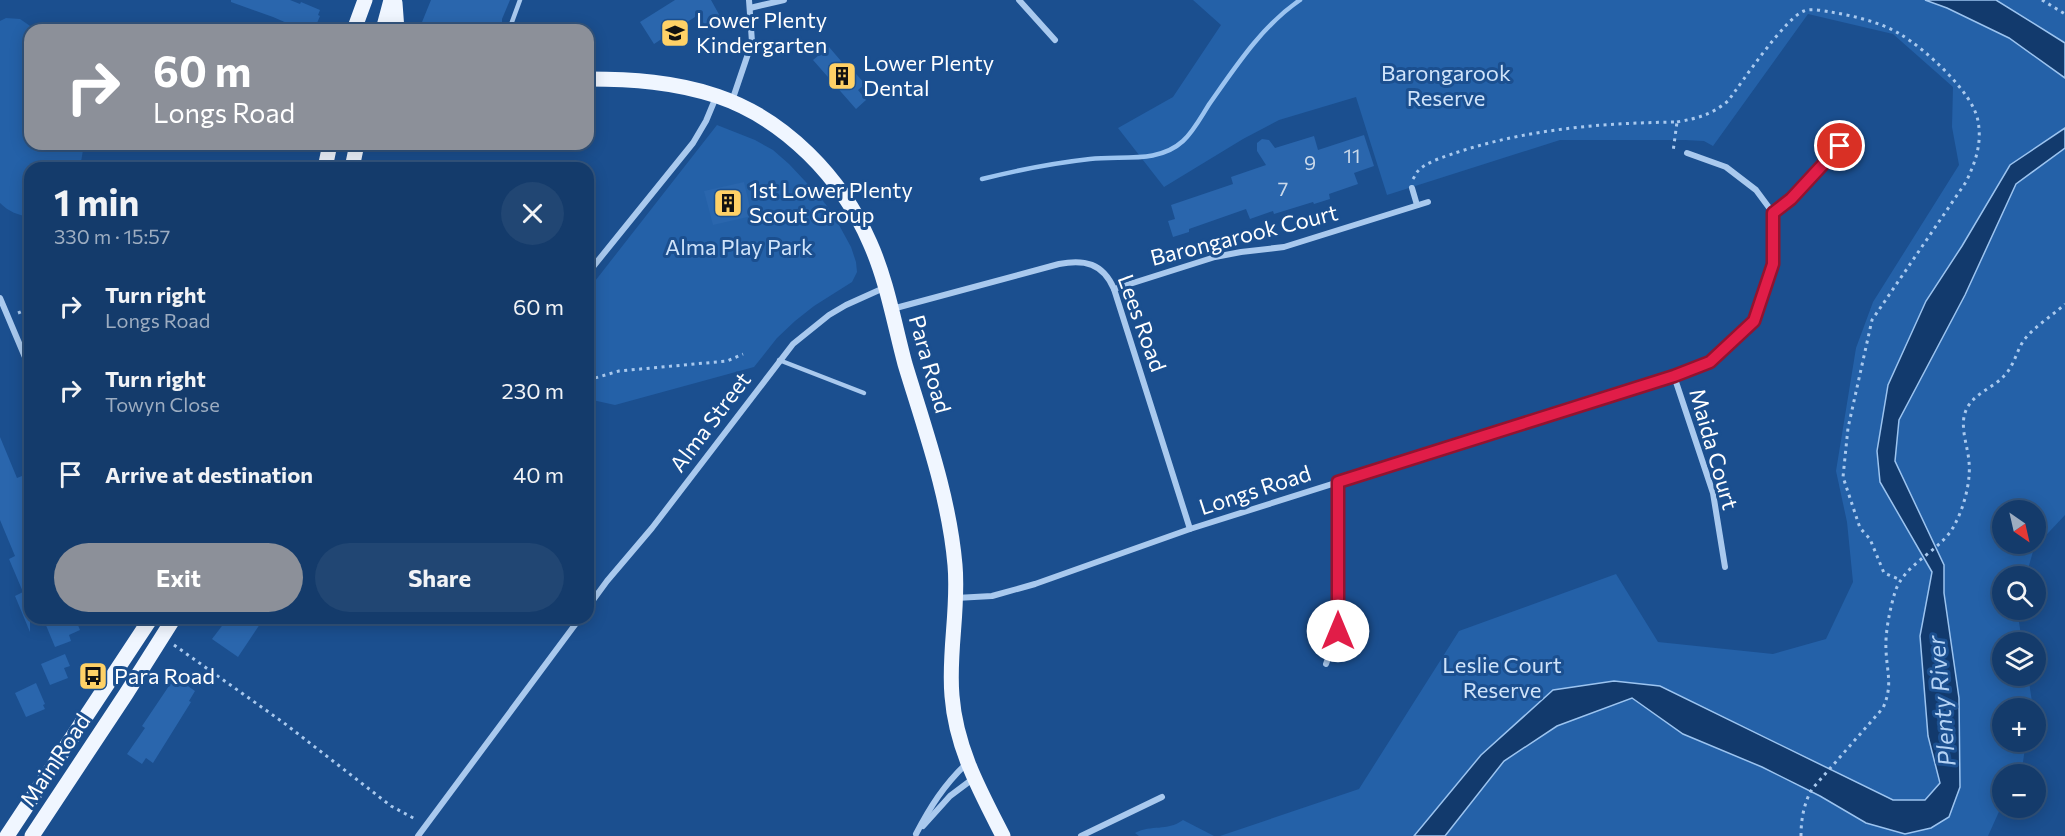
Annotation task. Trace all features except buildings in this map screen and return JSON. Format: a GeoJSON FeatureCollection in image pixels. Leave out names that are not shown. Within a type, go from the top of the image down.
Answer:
{"type":"FeatureCollection","features":[{"type":"Feature","properties":{"kind":"main road"},"geometry":{"type":"LineString","coordinates":[[356,24],[364,0]]}},
{"type":"Feature","properties":{"kind":"main road"},"geometry":{"type":"LineString","coordinates":[[386,24],[393,0]]}},
{"type":"Feature","properties":{"kind":"main road"},"geometry":{"type":"LineString","coordinates":[[393,0],[396,24]]}},
{"type":"Feature","properties":{"kind":"main road","name":"Para Road"},"geometry":{"type":"LineString","coordinates":[[594,79],[668,84],[717,96],[759,116],[786,135],[832,178],[863,226],[886,287],[945,503],[955,566],[956,598],[951,695],[960,742],[974,778],[1003,836]]}},
{"type":"Feature","properties":{"kind":"main road","name":"Main Road"},"geometry":{"type":"LineString","coordinates":[[7,836],[147,624]]}},
{"type":"Feature","properties":{"kind":"main road","name":"Main Road"},"geometry":{"type":"LineString","coordinates":[[32,836],[171,624]]}},
{"type":"Feature","properties":{"kind":"street"},"geometry":{"type":"LineString","coordinates":[[732,102],[752,42],[748,0]]}},
{"type":"Feature","properties":{"kind":"street"},"geometry":{"type":"LineString","coordinates":[[750,8],[784,0]]}},
{"type":"Feature","properties":{"kind":"street"},"geometry":{"type":"LineString","coordinates":[[1018,0],[1055,40]]}},
{"type":"Feature","properties":{"kind":"street"},"geometry":{"type":"LineString","coordinates":[[594,266],[693,143],[717,96]]}},
{"type":"Feature","properties":{"kind":"street"},"geometry":{"type":"LineString","coordinates":[[1687,153],[1726,167],[1756,190],[1773,213],[1791,199],[1840,146]]}},
{"type":"Feature","properties":{"kind":"street"},"geometry":{"type":"LineString","coordinates":[[1411,185],[1417,205]]}},
{"type":"Feature","properties":{"kind":"street","name":"Barongarook Court"},"geometry":{"type":"LineString","coordinates":[[1114,289],[1215,257],[1284,247],[1428,202]]}},
{"type":"Feature","properties":{"kind":"street","name":"Longs Road"},"geometry":{"type":"LineString","coordinates":[[956,598],[982,598],[1007,592],[1190,529],[1674,376],[1710,362],[1754,321],[1773,264],[1773,213]]}},
{"type":"Feature","properties":{"kind":"street","name":"Lees Road"},"geometry":{"type":"LineString","coordinates":[[892,309],[1070,262],[1081,262],[1100,268],[1110,278],[1114,289],[1190,529]]}},
{"type":"Feature","properties":{"kind":"street","name":"Alma Street"},"geometry":{"type":"LineString","coordinates":[[594,599],[652,528],[793,344],[829,315],[886,287]]}},
{"type":"Feature","properties":{"kind":"street"},"geometry":{"type":"LineString","coordinates":[[0,297],[24,355]]}},
{"type":"Feature","properties":{"kind":"street","name":"Maida Court"},"geometry":{"type":"LineString","coordinates":[[1674,376],[1713,493],[1725,567]]}},
{"type":"Feature","properties":{"kind":"street"},"geometry":{"type":"LineString","coordinates":[[1326,664],[1338,631],[1338,482]]}},
{"type":"Feature","properties":{"kind":"street"},"geometry":{"type":"LineString","coordinates":[[418,836],[576,624]]}},
{"type":"Feature","properties":{"kind":"street"},"geometry":{"type":"LineString","coordinates":[[916,835],[930,807],[947,783],[967,762]]}},
{"type":"Feature","properties":{"kind":"street"},"geometry":{"type":"LineString","coordinates":[[916,835],[950,796],[974,778]]}},
{"type":"Feature","properties":{"kind":"street"},"geometry":{"type":"LineString","coordinates":[[1082,836],[1162,797]]}},
{"type":"Feature","properties":{"kind":"lane"},"geometry":{"type":"LineString","coordinates":[[511,24],[520,0]]}},
{"type":"Feature","properties":{"kind":"lane"},"geometry":{"type":"LineString","coordinates":[[779,360],[864,393]]}},
{"type":"Feature","properties":{"kind":"path"},"geometry":{"type":"LineString","coordinates":[[2042,0],[2065,14]]}},
{"type":"Feature","properties":{"kind":"path"},"geometry":{"type":"LineString","coordinates":[[1411,185],[1418,171],[1439,159],[1482,144],[1508,138],[1614,123],[1677,122],[1698,118],[1716,111],[1728,101],[1789,21],[1804,11],[1814,10],[1855,17],[1877,23],[1900,34],[1954,80],[1968,97],[1978,119],[1979,142],[1976,160],[1966,182],[1872,320],[1848,428],[1842,477],[1860,528],[1870,539],[1884,573],[1901,580]]}},
{"type":"Feature","properties":{"kind":"path"},"geometry":{"type":"LineString","coordinates":[[1673,153],[1677,122]]}},
{"type":"Feature","properties":{"kind":"path"},"geometry":{"type":"LineString","coordinates":[[1801,836],[1807,797],[1883,708],[1888,696],[1890,680],[1886,640],[1895,592],[1901,580],[1944,539],[1955,525],[1969,478],[1963,425],[1965,413],[1977,396],[2002,379],[2024,340],[2065,304]]}},
{"type":"Feature","properties":{"kind":"path"},"geometry":{"type":"LineString","coordinates":[[594,378],[619,371],[727,361],[743,354]]}},
{"type":"Feature","properties":{"kind":"path"},"geometry":{"type":"LineString","coordinates":[[163,638],[284,723],[391,806],[428,825]]}},
{"type":"Feature","properties":{"kind":"green space"},"geometry":{"type":"Polygon","coordinates":[[[1193,0],[2065,0],[2065,515],[2046,535],[2046,500],[1992,500],[1992,554],[2032,554],[2029,566],[1992,566],[1992,620],[2019,620],[2020,632],[1992,632],[1992,686],[2030,686],[2031,698],[1992,698],[1992,752],[2024,752],[2022,764],[1992,764],[1992,818],[1996,818],[1988,836],[1220,836],[1359,789],[1459,631],[1616,574],[1658,642],[1773,654],[1826,639],[1853,582],[1847,522],[1836,471],[1856,348],[1873,302],[1959,165],[1952,127],[1953,87],[1893,34],[1808,14],[1713,146],[1704,141],[1685,140],[1560,140],[1387,195],[1356,97],[1279,120],[1164,187],[1118,128],[1173,97],[1221,25],[1193,0]]]}},
{"type":"Feature","properties":{"kind":"green space"},"geometry":{"type":"Polygon","coordinates":[[[6,18],[20,19],[27,24],[24,24],[24,150],[83,150],[81,162],[24,162],[24,216],[14,213],[0,203],[0,21],[6,18]]]}},
{"type":"Feature","properties":{"kind":"green space","name":"Alma Play Park"},"geometry":{"type":"Polygon","coordinates":[[[717,125],[755,140],[773,150],[789,164],[833,214],[851,247],[857,272],[852,282],[795,321],[777,338],[754,367],[615,405],[594,400],[594,282],[717,125]]]}},
{"type":"Feature","properties":{"kind":"green space"},"geometry":{"type":"Polygon","coordinates":[[[1183,820],[1214,836],[1139,836],[1135,833],[1171,826],[1183,820]]]}},
{"type":"Feature","properties":{"kind":"water"},"geometry":{"type":"Polygon","coordinates":[[[1925,0],[1996,0],[2065,43],[2065,78],[2009,38],[1925,0]]]}},
{"type":"Feature","properties":{"kind":"water","name":"Plenty River"},"geometry":{"type":"Polygon","coordinates":[[[2065,128],[2065,148],[2016,184],[1965,295],[1899,420],[1895,461],[1944,565],[1944,593],[1959,698],[1960,787],[1949,817],[1931,828],[1905,834],[1866,823],[1820,796],[1762,767],[1683,734],[1632,698],[1557,726],[1504,761],[1445,836],[1414,836],[1481,755],[1553,690],[1614,681],[1660,686],[1893,800],[1925,800],[1940,783],[1928,736],[1920,636],[1932,572],[1880,482],[1877,451],[1888,385],[1926,301],[2010,165],[2065,128]]]}},
{"type":"Feature","properties":{"kind":"waterway"},"geometry":{"type":"LineString","coordinates":[[982,179],[1076,161],[1151,156],[1173,148],[1191,133],[1250,47],[1286,10],[1300,0]]}},
{"type":"Feature","properties":{"kind":"place","name":"Lower Plenty Kindergarten"},"geometry":{"type":"Point","coordinates":[675,33]}},
{"type":"Feature","properties":{"kind":"place","name":"Lower Plenty Dental"},"geometry":{"type":"Point","coordinates":[842,76]}},
{"type":"Feature","properties":{"kind":"place","name":"1st Lower Plenty Scout Group"},"geometry":{"type":"Point","coordinates":[728,203]}},
{"type":"Feature","properties":{"kind":"place","name":"Para Road"},"geometry":{"type":"Point","coordinates":[93,676]}},
{"type":"Feature","properties":{"kind":"route"},"geometry":{"type":"LineString","coordinates":[[1338,631],[1338,482],[1674,376],[1710,362],[1754,321],[1773,264],[1773,213],[1791,199],[1840,146]]}},
{"type":"Feature","properties":{"kind":"park label","name":"Barongarook Reserve"},"geometry":{"type":"Point","coordinates":[1446,86]}},
{"type":"Feature","properties":{"kind":"park label","name":"Leslie Court Reserve"},"geometry":{"type":"Point","coordinates":[1502,678]}}]}
